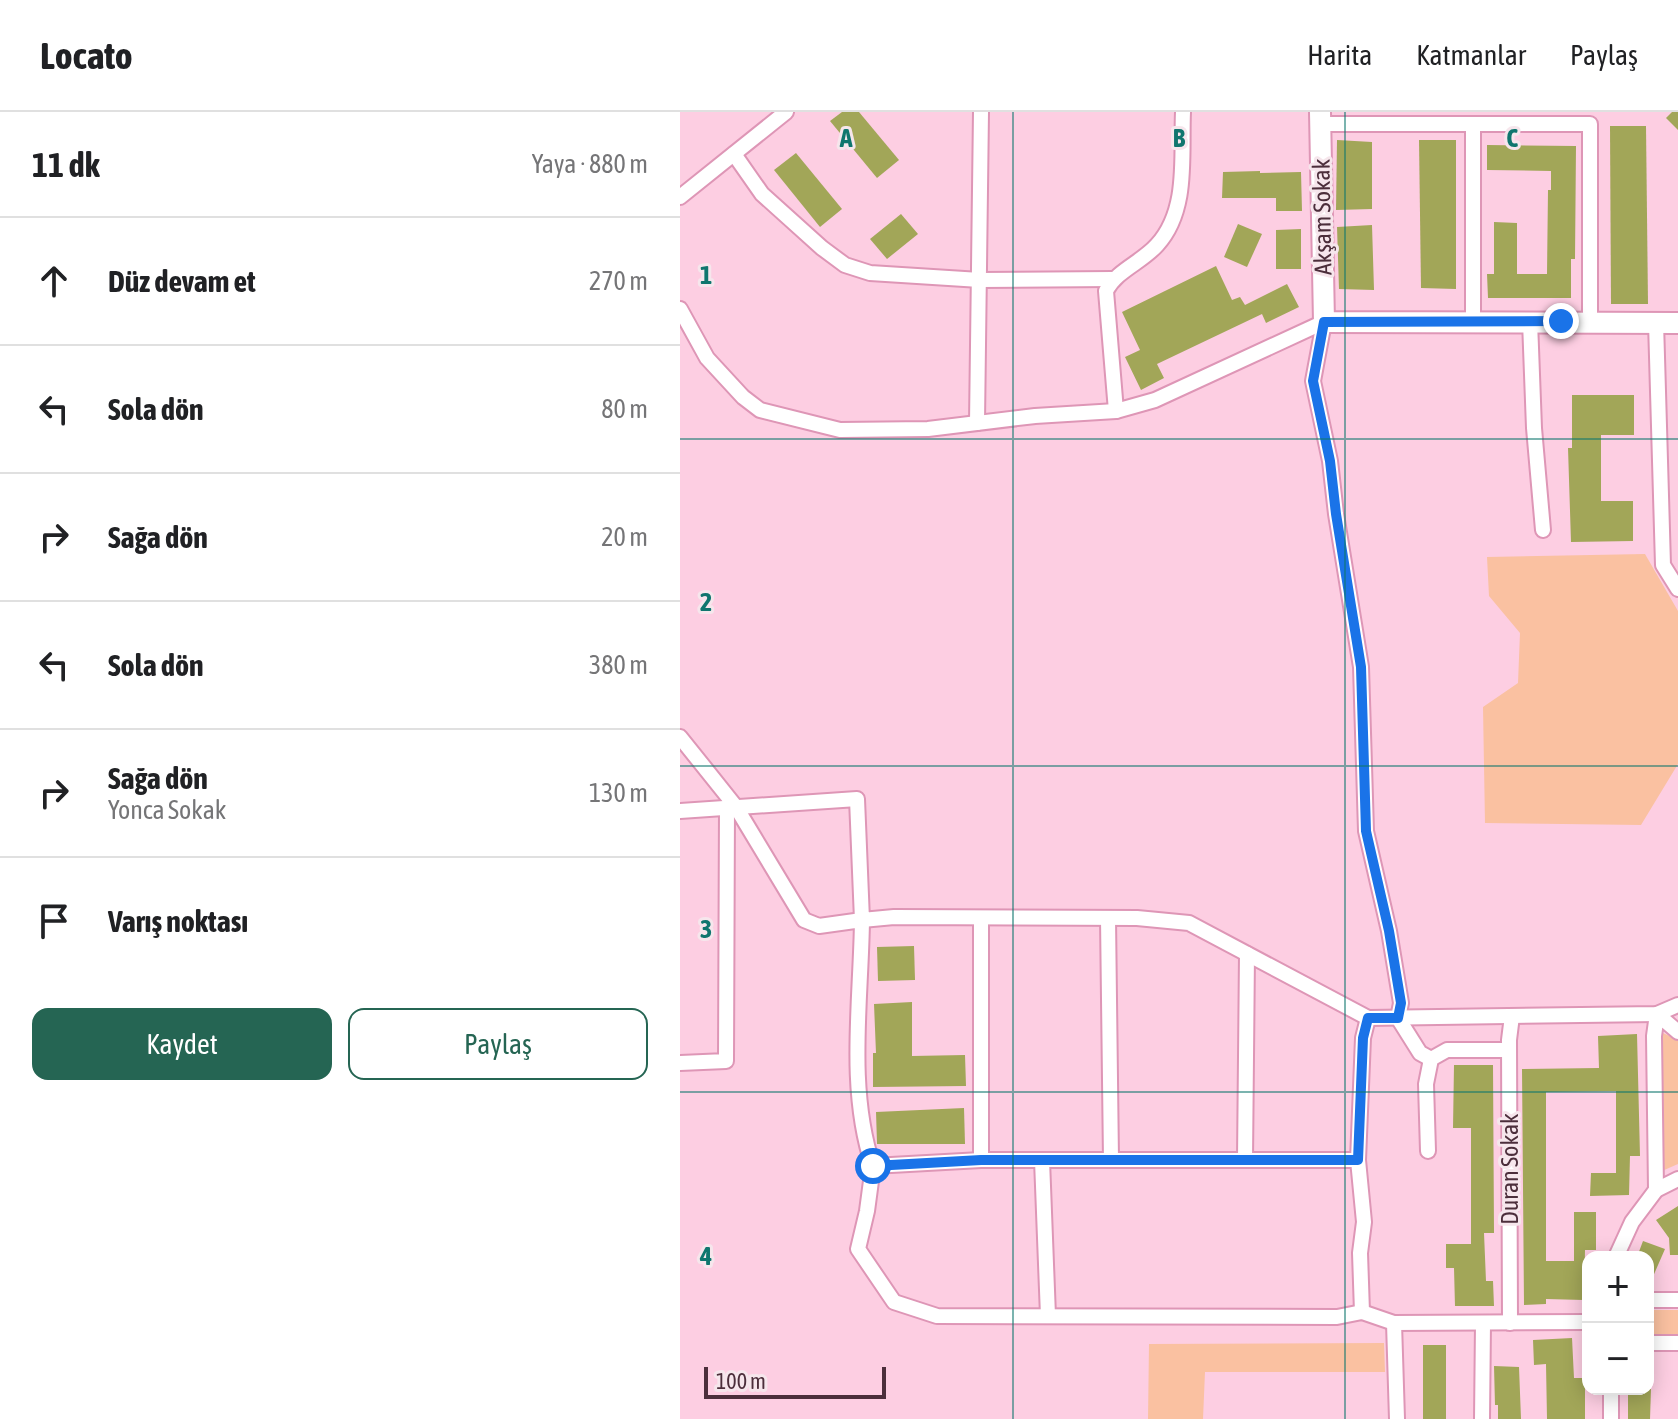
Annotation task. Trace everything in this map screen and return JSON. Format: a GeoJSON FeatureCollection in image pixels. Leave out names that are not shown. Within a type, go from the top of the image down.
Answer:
{"type":"FeatureCollection","features":[{"type":"Feature","properties":{"kind":"street"},"geometry":{"type":"LineString","coordinates":[[680,197],[786,112]]}},
{"type":"Feature","properties":{"kind":"street"},"geometry":{"type":"LineString","coordinates":[[977,423],[981,112]]}},
{"type":"Feature","properties":{"kind":"street"},"geometry":{"type":"LineString","coordinates":[[1116,411],[1106,291],[1113,279],[1138,263],[1159,244],[1179,206],[1183,112]]}},
{"type":"Feature","properties":{"kind":"street"},"geometry":{"type":"LineString","coordinates":[[1320,118],[1473,124],[1502,118],[1562,118],[1590,124],[1590,321]]}},
{"type":"Feature","properties":{"kind":"street","name":"Akşam Sokak"},"geometry":{"type":"LineString","coordinates":[[1320,118],[1324,322]]}},
{"type":"Feature","properties":{"kind":"street"},"geometry":{"type":"LineString","coordinates":[[1473,124],[1473,321]]}},
{"type":"Feature","properties":{"kind":"street"},"geometry":{"type":"LineString","coordinates":[[734,154],[762,194],[845,265],[870,273],[980,280],[1113,279]]}},
{"type":"Feature","properties":{"kind":"street"},"geometry":{"type":"LineString","coordinates":[[680,309],[707,358],[743,397],[760,410],[840,430],[928,429],[1035,416],[1116,411],[1155,400],[1324,322],[1678,323]]}},
{"type":"Feature","properties":{"kind":"street"},"geometry":{"type":"LineString","coordinates":[[1530,321],[1534,428],[1543,530]]}},
{"type":"Feature","properties":{"kind":"street"},"geometry":{"type":"LineString","coordinates":[[1324,322],[1313,381],[1330,461],[1361,667],[1366,831],[1389,931],[1401,1003],[1398,1018],[1420,1053],[1431,1059]]}},
{"type":"Feature","properties":{"kind":"street"},"geometry":{"type":"LineString","coordinates":[[1656,322],[1670,545],[1663,565],[1678,589]]}},
{"type":"Feature","properties":{"kind":"street"},"geometry":{"type":"LineString","coordinates":[[680,737],[731,807],[804,920],[819,926],[894,917],[1108,918],[1189,923],[1368,1018],[1657,1014],[1678,1005]]}},
{"type":"Feature","properties":{"kind":"street"},"geometry":{"type":"LineString","coordinates":[[680,811],[857,799],[862,920],[858,1079],[864,1140],[873,1166],[858,1249],[894,1302],[937,1316],[1337,1317],[1362,1312],[1394,1323],[1582,1322]]}},
{"type":"Feature","properties":{"kind":"street"},"geometry":{"type":"LineString","coordinates":[[680,1063],[726,1061],[731,807]]}},
{"type":"Feature","properties":{"kind":"street"},"geometry":{"type":"LineString","coordinates":[[981,918],[981,1160]]}},
{"type":"Feature","properties":{"kind":"street"},"geometry":{"type":"LineString","coordinates":[[1108,918],[1111,1160]]}},
{"type":"Feature","properties":{"kind":"street"},"geometry":{"type":"LineString","coordinates":[[1245,1160],[1247,954]]}},
{"type":"Feature","properties":{"kind":"street"},"geometry":{"type":"LineString","coordinates":[[1657,1014],[1678,1032]]}},
{"type":"Feature","properties":{"kind":"street"},"geometry":{"type":"LineString","coordinates":[[1656,1190],[1654,1036],[1657,1014]]}},
{"type":"Feature","properties":{"kind":"street","name":"Duran Sokak"},"geometry":{"type":"LineString","coordinates":[[1510,1323],[1509,1050],[1512,1016]]}},
{"type":"Feature","properties":{"kind":"street"},"geometry":{"type":"LineString","coordinates":[[1362,1312],[1360,1253],[1364,1222],[1358,1160],[1363,1038],[1368,1018]]}},
{"type":"Feature","properties":{"kind":"street"},"geometry":{"type":"LineString","coordinates":[[1428,1151],[1426,1084],[1431,1059],[1447,1050],[1509,1050]]}},
{"type":"Feature","properties":{"kind":"street"},"geometry":{"type":"LineString","coordinates":[[873,1166],[981,1160],[1358,1160]]}},
{"type":"Feature","properties":{"kind":"street"},"geometry":{"type":"LineString","coordinates":[[1042,1160],[1048,1316]]}},
{"type":"Feature","properties":{"kind":"street"},"geometry":{"type":"LineString","coordinates":[[1619,1251],[1632,1222],[1656,1190],[1678,1179]]}},
{"type":"Feature","properties":{"kind":"street"},"geometry":{"type":"LineString","coordinates":[[1654,1300],[1678,1300]]}},
{"type":"Feature","properties":{"kind":"street"},"geometry":{"type":"LineString","coordinates":[[1394,1323],[1397,1419]]}},
{"type":"Feature","properties":{"kind":"street"},"geometry":{"type":"LineString","coordinates":[[1482,1419],[1483,1323]]}},
{"type":"Feature","properties":{"kind":"street"},"geometry":{"type":"LineString","coordinates":[[1654,1343],[1678,1343]]}},
{"type":"Feature","properties":{"kind":"street"},"geometry":{"type":"LineString","coordinates":[[1611,1395],[1611,1419]]}},
{"type":"Feature","properties":{"kind":"shaded area"},"geometry":{"type":"Polygon","coordinates":[[[1645,554],[1678,611],[1678,764],[1641,825],[1485,823],[1483,707],[1518,683],[1520,633],[1489,596],[1487,557],[1645,554]]]}},
{"type":"Feature","properties":{"kind":"shaded area"},"geometry":{"type":"Polygon","coordinates":[[[1663,1033],[1678,1040],[1678,1164],[1662,1171],[1663,1033]]]}},
{"type":"Feature","properties":{"kind":"shaded area"},"geometry":{"type":"Polygon","coordinates":[[[1654,1310],[1678,1310],[1678,1337],[1654,1337],[1654,1310]]]}},
{"type":"Feature","properties":{"kind":"shaded area"},"geometry":{"type":"Polygon","coordinates":[[[1384,1343],[1385,1372],[1205,1372],[1203,1419],[1148,1419],[1149,1344],[1384,1343]]]}},
{"type":"Feature","properties":{"kind":"building"},"geometry":{"type":"Polygon","coordinates":[[[842,112],[859,112],[899,160],[877,178],[830,121],[842,112]]]}},
{"type":"Feature","properties":{"kind":"building"},"geometry":{"type":"Polygon","coordinates":[[[1672,112],[1678,112],[1678,130],[1666,118],[1672,112]]]}},
{"type":"Feature","properties":{"kind":"building"},"geometry":{"type":"Polygon","coordinates":[[[1610,126],[1646,126],[1648,304],[1611,304],[1610,126]]]}},
{"type":"Feature","properties":{"kind":"building"},"geometry":{"type":"Polygon","coordinates":[[[1337,140],[1372,142],[1372,209],[1336,210],[1337,140]]]}},
{"type":"Feature","properties":{"kind":"building"},"geometry":{"type":"Polygon","coordinates":[[[1419,140],[1456,140],[1456,289],[1421,288],[1419,140]]]}},
{"type":"Feature","properties":{"kind":"building"},"geometry":{"type":"Polygon","coordinates":[[[1487,145],[1576,146],[1575,259],[1571,259],[1571,298],[1488,298],[1487,274],[1494,274],[1494,222],[1517,223],[1517,274],[1547,274],[1551,171],[1487,170],[1487,145]]]}},
{"type":"Feature","properties":{"kind":"building"},"geometry":{"type":"Polygon","coordinates":[[[796,153],[842,209],[820,227],[774,170],[796,153]]]}},
{"type":"Feature","properties":{"kind":"building"},"geometry":{"type":"Polygon","coordinates":[[[1223,172],[1301,172],[1302,211],[1276,211],[1276,198],[1222,198],[1223,172]]]}},
{"type":"Feature","properties":{"kind":"building"},"geometry":{"type":"Polygon","coordinates":[[[901,214],[918,234],[887,259],[870,239],[901,214]]]}},
{"type":"Feature","properties":{"kind":"building"},"geometry":{"type":"Polygon","coordinates":[[[1238,224],[1262,234],[1247,267],[1224,257],[1238,224]]]}},
{"type":"Feature","properties":{"kind":"building"},"geometry":{"type":"Polygon","coordinates":[[[1372,225],[1374,290],[1339,289],[1337,227],[1372,225]]]}},
{"type":"Feature","properties":{"kind":"building"},"geometry":{"type":"Polygon","coordinates":[[[1301,229],[1301,269],[1276,269],[1276,230],[1301,229]]]}},
{"type":"Feature","properties":{"kind":"building"},"geometry":{"type":"Polygon","coordinates":[[[1216,266],[1232,300],[1240,297],[1245,305],[1287,284],[1299,307],[1266,323],[1262,314],[1157,364],[1164,378],[1141,390],[1125,357],[1140,350],[1122,312],[1216,266]]]}},
{"type":"Feature","properties":{"kind":"building"},"geometry":{"type":"Polygon","coordinates":[[[1572,395],[1634,395],[1634,435],[1601,435],[1601,501],[1633,501],[1633,541],[1571,542],[1568,448],[1572,448],[1572,395]]]}},
{"type":"Feature","properties":{"kind":"building"},"geometry":{"type":"Polygon","coordinates":[[[914,946],[915,980],[878,981],[877,947],[914,946]]]}},
{"type":"Feature","properties":{"kind":"building"},"geometry":{"type":"Polygon","coordinates":[[[912,1002],[912,1056],[965,1055],[966,1086],[873,1087],[873,1053],[876,1053],[874,1004],[912,1002]]]}},
{"type":"Feature","properties":{"kind":"building"},"geometry":{"type":"Polygon","coordinates":[[[1637,1034],[1640,1156],[1630,1156],[1629,1195],[1590,1196],[1591,1173],[1616,1173],[1616,1091],[1546,1092],[1546,1261],[1574,1261],[1574,1212],[1596,1212],[1596,1250],[1582,1251],[1582,1300],[1546,1299],[1546,1304],[1524,1305],[1522,1069],[1599,1068],[1598,1036],[1637,1034]]]}},
{"type":"Feature","properties":{"kind":"building"},"geometry":{"type":"Polygon","coordinates":[[[1454,1065],[1493,1065],[1494,1233],[1484,1233],[1486,1281],[1493,1281],[1494,1306],[1455,1306],[1454,1268],[1446,1268],[1446,1244],[1471,1244],[1471,1128],[1453,1128],[1454,1065]]]}},
{"type":"Feature","properties":{"kind":"building"},"geometry":{"type":"Polygon","coordinates":[[[964,1108],[965,1144],[877,1144],[876,1112],[964,1108]]]}},
{"type":"Feature","properties":{"kind":"building"},"geometry":{"type":"Polygon","coordinates":[[[1678,1206],[1678,1255],[1670,1255],[1669,1238],[1656,1220],[1678,1206]]]}},
{"type":"Feature","properties":{"kind":"building"},"geometry":{"type":"Polygon","coordinates":[[[1643,1241],[1665,1249],[1654,1274],[1654,1251],[1639,1251],[1643,1241]]]}},
{"type":"Feature","properties":{"kind":"building"},"geometry":{"type":"Polygon","coordinates":[[[1572,1338],[1574,1378],[1582,1378],[1585,1419],[1547,1419],[1546,1364],[1534,1365],[1533,1340],[1572,1338]]]}},
{"type":"Feature","properties":{"kind":"building"},"geometry":{"type":"Polygon","coordinates":[[[1423,1345],[1446,1345],[1446,1419],[1423,1419],[1423,1345]]]}},
{"type":"Feature","properties":{"kind":"building"},"geometry":{"type":"Polygon","coordinates":[[[1494,1366],[1519,1367],[1521,1419],[1498,1419],[1494,1366]]]}},
{"type":"Feature","properties":{"kind":"building"},"geometry":{"type":"Polygon","coordinates":[[[1628,1395],[1651,1395],[1650,1419],[1628,1419],[1628,1395]]]}},
{"type":"Feature","properties":{"kind":"route"},"geometry":{"type":"LineString","coordinates":[[873,1166],[981,1160],[1358,1160],[1363,1038],[1368,1018],[1398,1018],[1401,1003],[1389,931],[1366,831],[1361,667],[1330,461],[1313,381],[1324,322],[1561,321]]}}]}
